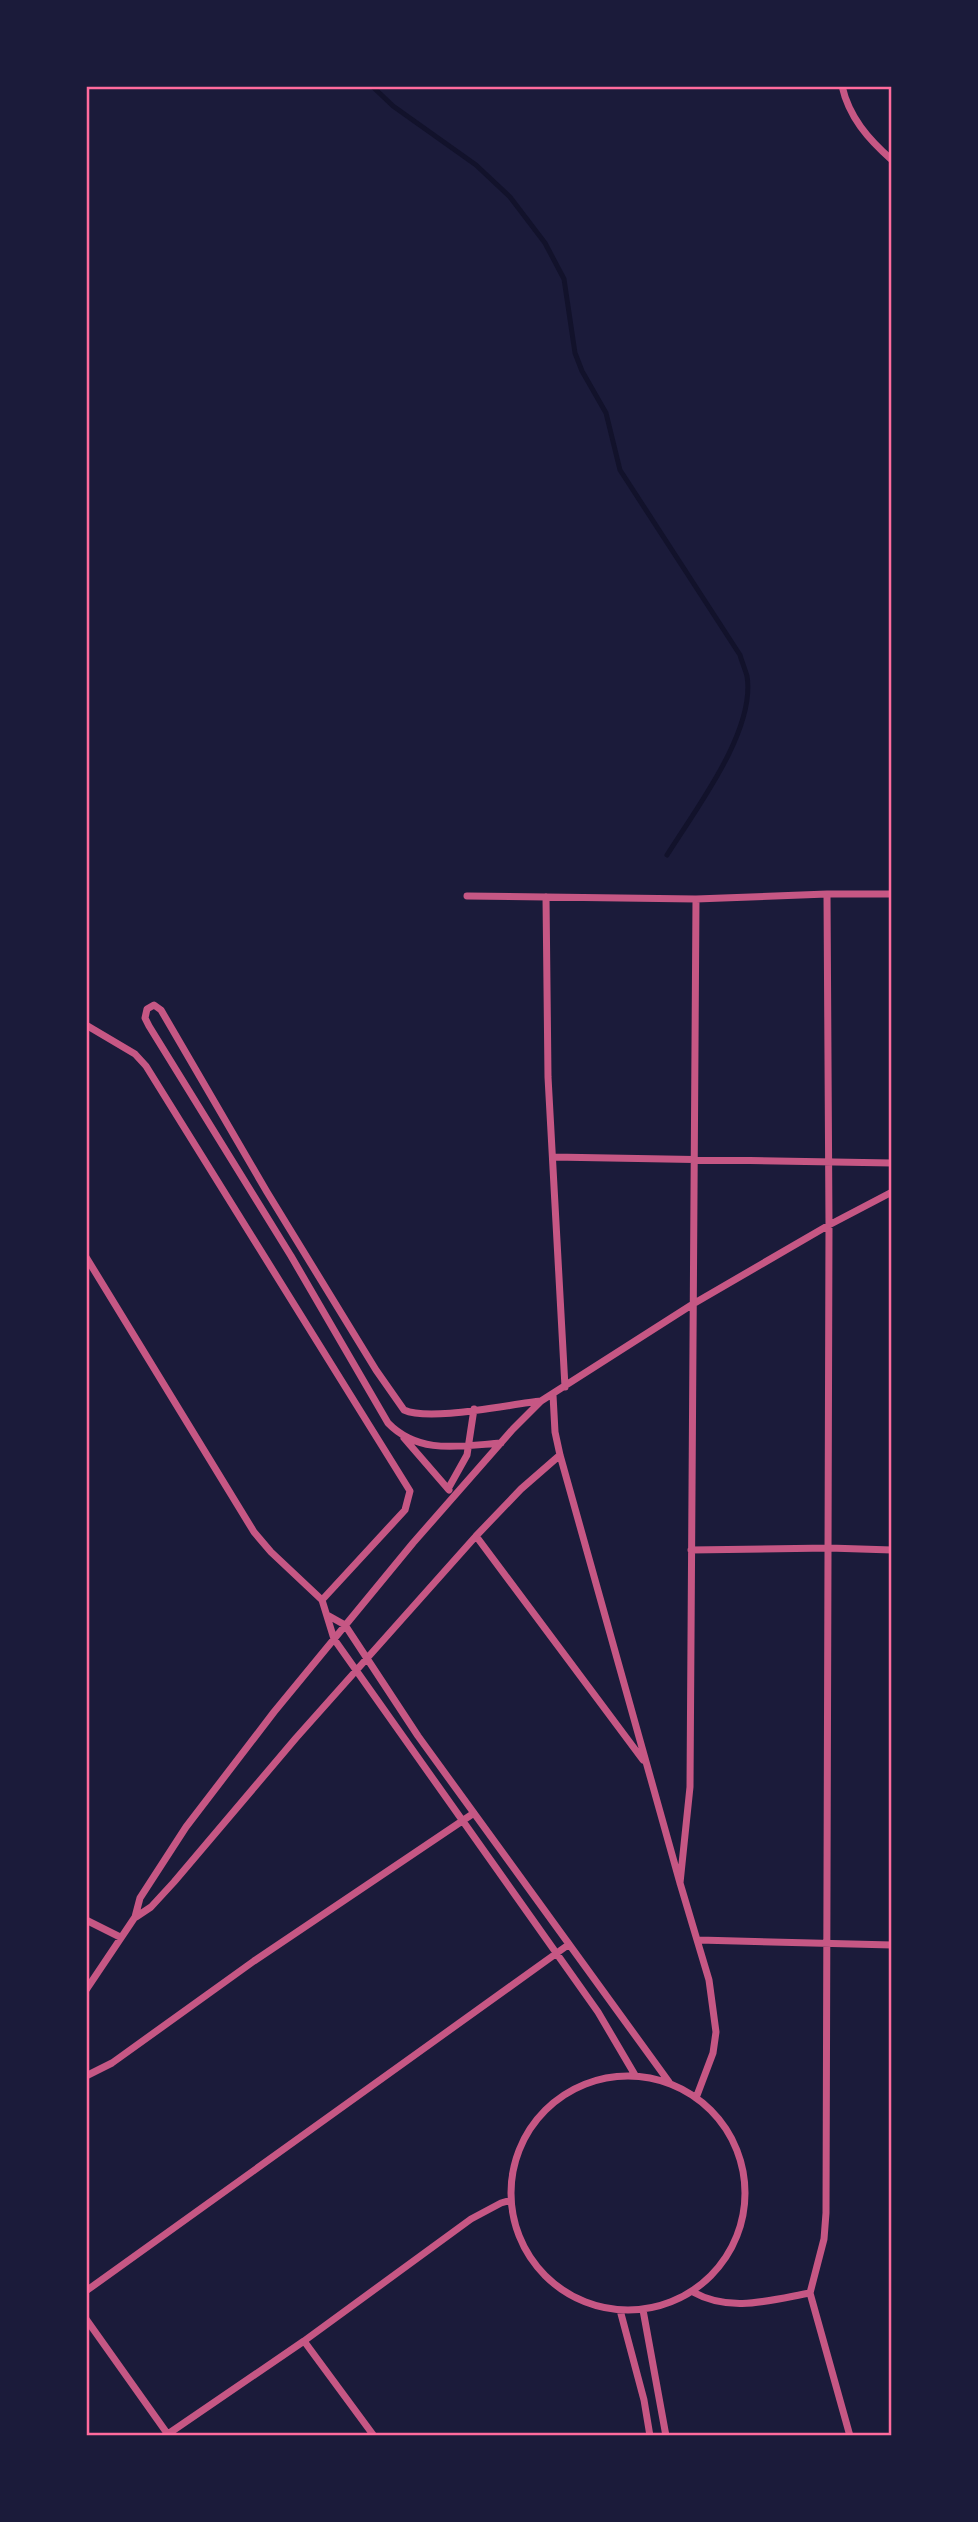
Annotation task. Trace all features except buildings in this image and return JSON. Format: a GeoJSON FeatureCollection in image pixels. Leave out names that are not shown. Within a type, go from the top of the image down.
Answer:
{"type":"FeatureCollection","features":[{"type":"Feature","properties":{"kind":"street"},"geometry":{"type":"LineString","coordinates":[[842,86],[854,118],[871,141],[892,159]]}},
{"type":"Feature","properties":{"kind":"street"},"geometry":{"type":"LineString","coordinates":[[827,894],[829,1548],[825,1944],[826,2213],[824,2239],[810,2292],[850,2436]]}},
{"type":"Feature","properties":{"kind":"street"},"geometry":{"type":"LineString","coordinates":[[467,896],[696,899],[892,894]]}},
{"type":"Feature","properties":{"kind":"street"},"geometry":{"type":"LineString","coordinates":[[546,897],[548,1077],[565,1387]]}},
{"type":"Feature","properties":{"kind":"street"},"geometry":{"type":"LineString","coordinates":[[680,1883],[690,1787],[696,899]]}},
{"type":"Feature","properties":{"kind":"street"},"geometry":{"type":"LineString","coordinates":[[454,1496],[381,1415],[291,1256],[149,1026],[145,1013],[150,1007],[157,1006],[161,1010],[267,1192],[398,1404],[404,1410],[414,1413],[541,1401]]}},
{"type":"Feature","properties":{"kind":"street"},"geometry":{"type":"LineString","coordinates":[[86,1025],[135,1054],[146,1066],[411,1491],[405,1510],[322,1600]]}},
{"type":"Feature","properties":{"kind":"street"},"geometry":{"type":"LineString","coordinates":[[553,1157],[892,1163]]}},
{"type":"Feature","properties":{"kind":"street"},"geometry":{"type":"LineString","coordinates":[[135,1917],[140,1898],[186,1827],[274,1712],[454,1496],[541,1401],[693,1304],[829,1225],[892,1192]]}},
{"type":"Feature","properties":{"kind":"street"},"geometry":{"type":"LineString","coordinates":[[86,1257],[254,1532],[271,1552],[322,1600],[334,1639],[598,2012],[635,2075]]}},
{"type":"Feature","properties":{"kind":"street"},"geometry":{"type":"LineString","coordinates":[[553,1395],[555,1432],[560,1455],[709,1980],[716,2032],[713,2053],[696,2098]]}},
{"type":"Feature","properties":{"kind":"street"},"geometry":{"type":"LineString","coordinates":[[448,1489],[460,1471],[470,1445],[474,1409]]}},
{"type":"Feature","properties":{"kind":"street"},"geometry":{"type":"LineString","coordinates":[[401,1435],[429,1446],[500,1443]]}},
{"type":"Feature","properties":{"kind":"street"},"geometry":{"type":"LineString","coordinates":[[86,1990],[135,1917],[151,1907],[296,1738],[477,1536],[521,1489],[560,1455]]}},
{"type":"Feature","properties":{"kind":"street"},"geometry":{"type":"LineString","coordinates":[[477,1536],[646,1764]]}},
{"type":"Feature","properties":{"kind":"street"},"geometry":{"type":"LineString","coordinates":[[691,1550],[892,1550]]}},
{"type":"Feature","properties":{"kind":"street"},"geometry":{"type":"LineString","coordinates":[[329,1616],[345,1625],[396,1703],[669,2083]]}},
{"type":"Feature","properties":{"kind":"street"},"geometry":{"type":"LineString","coordinates":[[86,2076],[112,2063],[254,1961],[474,1813]]}},
{"type":"Feature","properties":{"kind":"street"},"geometry":{"type":"LineString","coordinates":[[86,1920],[120,1937]]}},
{"type":"Feature","properties":{"kind":"street"},"geometry":{"type":"LineString","coordinates":[[699,1940],[892,1945]]}},
{"type":"Feature","properties":{"kind":"street"},"geometry":{"type":"LineString","coordinates":[[86,2291],[568,1945]]}},
{"type":"Feature","properties":{"kind":"street"},"geometry":{"type":"LineString","coordinates":[[635,2075],[656,2078],[696,2098],[718,2116],[735,2144],[745,2175],[745,2207],[737,2239],[720,2267],[693,2291],[670,2303],[643,2310],[620,2310],[588,2303],[559,2287],[536,2264],[519,2236],[511,2200],[512,2170],[523,2138],[543,2110],[570,2090],[602,2078],[635,2075]]}},
{"type":"Feature","properties":{"kind":"street"},"geometry":{"type":"LineString","coordinates":[[86,2319],[167,2435],[304,2341],[471,2219],[511,2200]]}},
{"type":"Feature","properties":{"kind":"street"},"geometry":{"type":"LineString","coordinates":[[693,2291],[702,2297],[732,2304],[810,2292]]}},
{"type":"Feature","properties":{"kind":"street"},"geometry":{"type":"LineString","coordinates":[[620,2310],[644,2400],[650,2436]]}},
{"type":"Feature","properties":{"kind":"street"},"geometry":{"type":"LineString","coordinates":[[643,2310],[666,2436]]}},
{"type":"Feature","properties":{"kind":"street"},"geometry":{"type":"LineString","coordinates":[[304,2341],[374,2436]]}},
{"type":"Feature","properties":{"kind":"waterway"},"geometry":{"type":"LineString","coordinates":[[372,86],[393,106],[476,165],[510,197],[545,243],[564,279],[575,353],[606,413],[620,470],[740,655],[747,676],[747,698],[742,721],[721,769],[667,855]]}}]}
